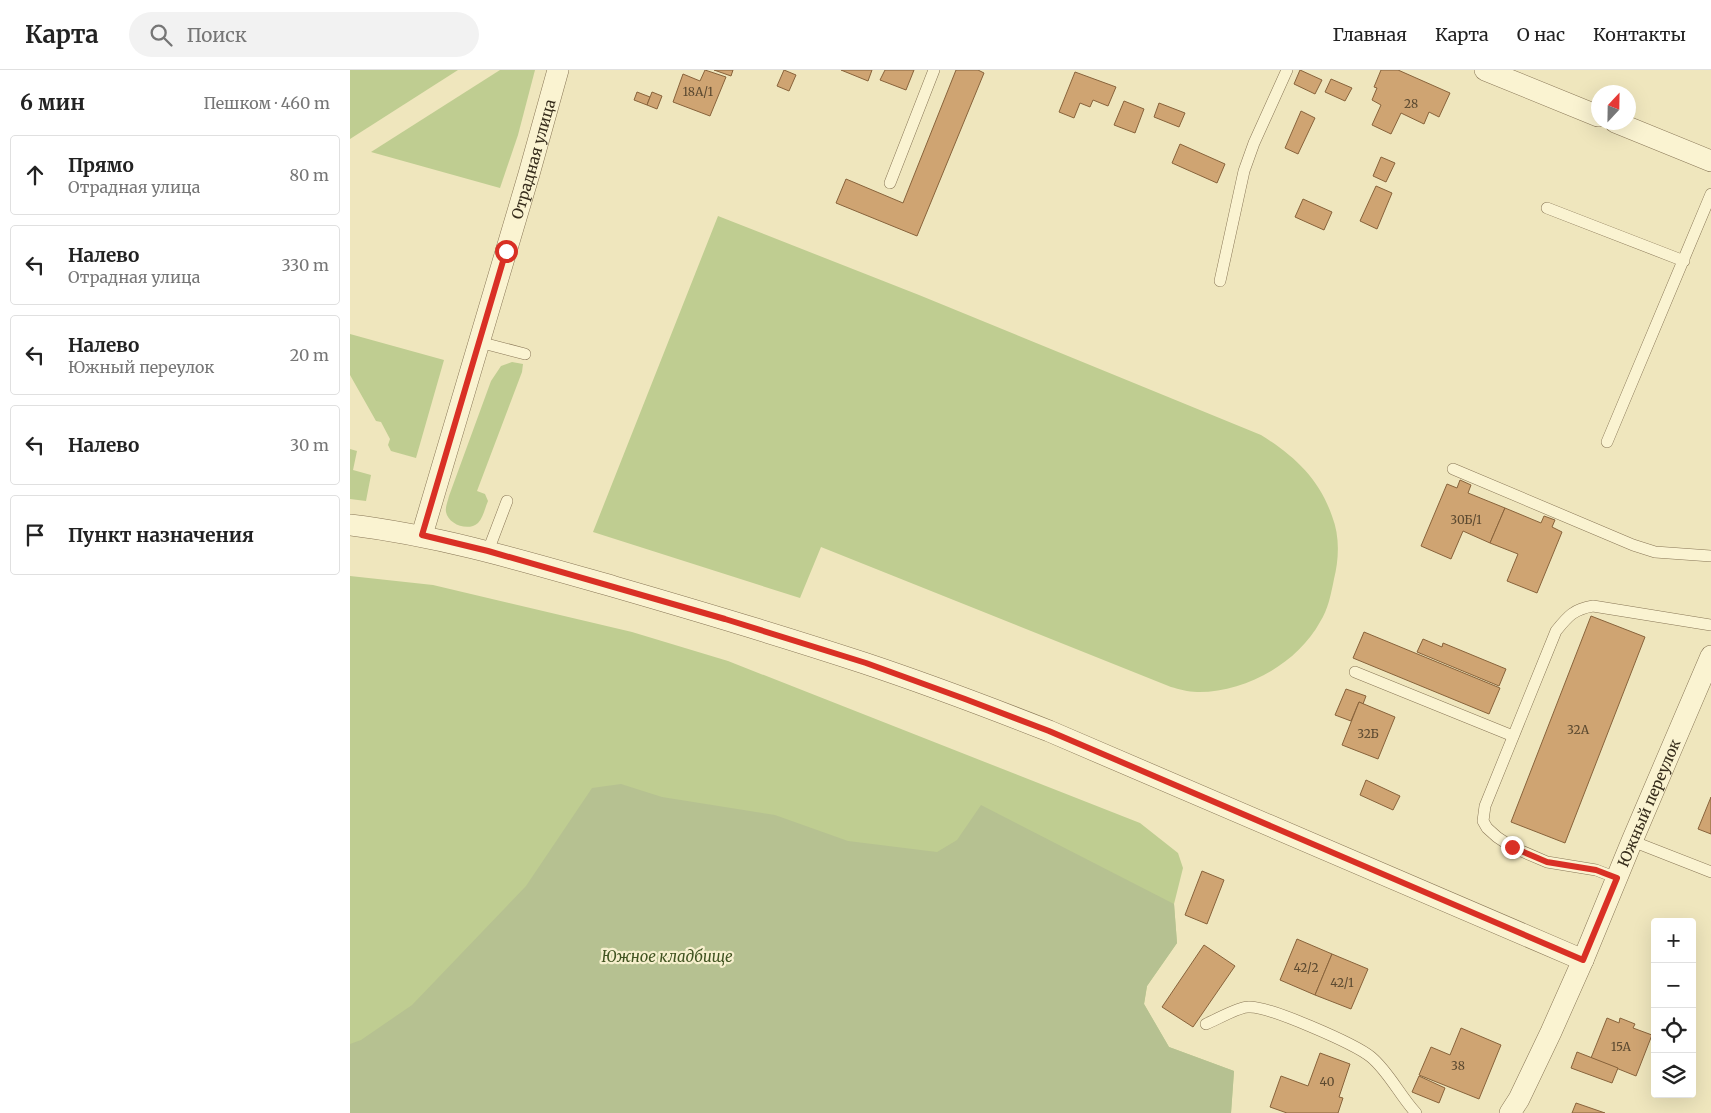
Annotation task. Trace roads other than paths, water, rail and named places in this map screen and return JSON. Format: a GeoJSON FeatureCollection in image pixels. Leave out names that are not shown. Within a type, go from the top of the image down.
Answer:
{"type":"FeatureCollection","features":[{"type":"Feature","properties":{"kind":"street","name":"Отрадная улица"},"geometry":{"type":"LineString","coordinates":[[422,535],[532,166],[558,70]]}},
{"type":"Feature","properties":{"kind":"street"},"geometry":{"type":"LineString","coordinates":[[1485,70],[1591,113]]}},
{"type":"Feature","properties":{"kind":"street"},"geometry":{"type":"LineString","coordinates":[[1633,130],[1711,162]]}},
{"type":"Feature","properties":{"kind":"street"},"geometry":{"type":"LineString","coordinates":[[350,525],[422,535],[488,551],[725,619],[866,663],[1049,731],[1583,960]]}},
{"type":"Feature","properties":{"kind":"street","name":"Южный переулок"},"geometry":{"type":"LineString","coordinates":[[1510,1113],[1519,1099],[1551,1032],[1583,960],[1711,656]]}},
{"type":"Feature","properties":{"kind":"lane"},"geometry":{"type":"LineString","coordinates":[[890,183],[934,70]]}},
{"type":"Feature","properties":{"kind":"lane"},"geometry":{"type":"LineString","coordinates":[[1220,282],[1247,164],[1254,143],[1287,70]]}},
{"type":"Feature","properties":{"kind":"lane"},"geometry":{"type":"LineString","coordinates":[[1607,442],[1711,194]]}},
{"type":"Feature","properties":{"kind":"lane"},"geometry":{"type":"LineString","coordinates":[[1547,208],[1684,261]]}},
{"type":"Feature","properties":{"kind":"lane"},"geometry":{"type":"LineString","coordinates":[[479,342],[525,354]]}},
{"type":"Feature","properties":{"kind":"lane"},"geometry":{"type":"LineString","coordinates":[[1453,469],[1632,545],[1655,552],[1711,556]]}},
{"type":"Feature","properties":{"kind":"lane"},"geometry":{"type":"LineString","coordinates":[[488,551],[507,501]]}},
{"type":"Feature","properties":{"kind":"lane"},"geometry":{"type":"LineString","coordinates":[[1617,878],[1596,870],[1547,862],[1512,847],[1497,838],[1487,828],[1483,821],[1486,806],[1556,631],[1567,616],[1580,608],[1593,606],[1711,625]]}},
{"type":"Feature","properties":{"kind":"lane"},"geometry":{"type":"LineString","coordinates":[[1355,672],[1513,736]]}},
{"type":"Feature","properties":{"kind":"lane"},"geometry":{"type":"LineString","coordinates":[[1632,841],[1711,872]]}},
{"type":"Feature","properties":{"kind":"lane"},"geometry":{"type":"LineString","coordinates":[[1206,1024],[1247,1006],[1263,1008],[1340,1039],[1372,1057],[1416,1113]]}},
{"type":"Feature","properties":{"kind":"park label","name":"Южное кладбище"},"geometry":{"type":"Point","coordinates":[667,956]}}]}
